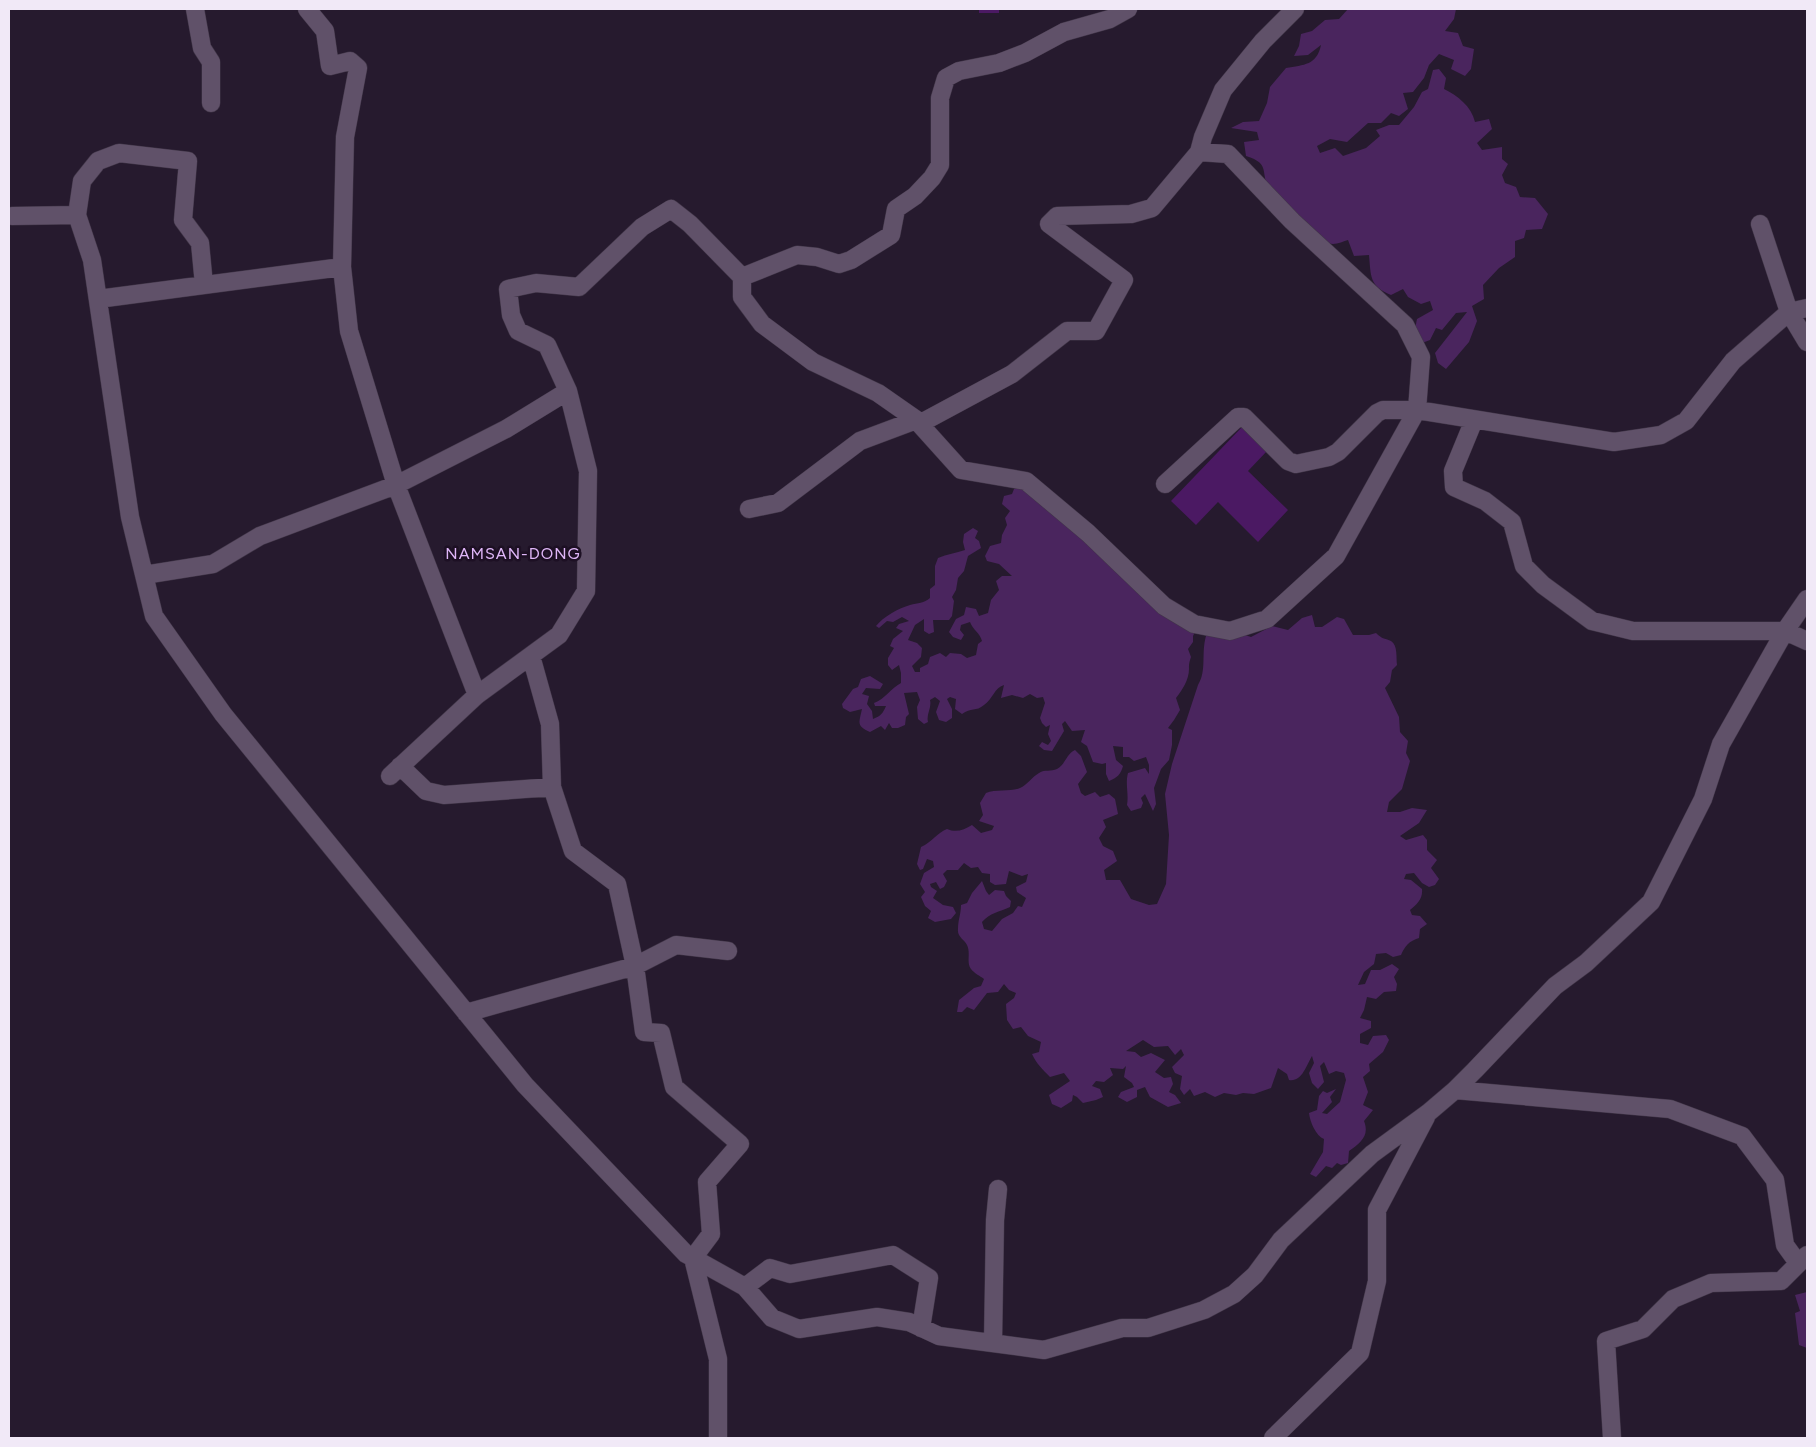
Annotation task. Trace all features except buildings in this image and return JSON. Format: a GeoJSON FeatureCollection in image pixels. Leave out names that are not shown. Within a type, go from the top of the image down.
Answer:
{"type":"FeatureCollection","features":[{"type":"Feature","properties":{"kind":"street"},"geometry":{"type":"LineString","coordinates":[[195,9],[202,48],[211,62],[211,103]]}},
{"type":"Feature","properties":{"kind":"street"},"geometry":{"type":"LineString","coordinates":[[308,9],[325,31],[330,66],[350,61],[358,68],[345,137],[342,267],[349,331],[396,485],[477,695]]}},
{"type":"Feature","properties":{"kind":"street"},"geometry":{"type":"LineString","coordinates":[[742,277],[797,255],[817,257],[839,264],[851,260],[891,235],[896,209],[915,196],[932,178],[940,164],[940,98],[946,78],[959,70],[999,63],[1025,54],[1064,32],[1110,19],[1128,9]]}},
{"type":"Feature","properties":{"kind":"street"},"geometry":{"type":"LineString","coordinates":[[552,787],[444,795],[426,792],[395,771],[477,695],[559,635],[586,591],[588,471],[568,391],[548,345],[518,332],[511,315],[508,289],[536,283],[579,287],[642,227],[671,209],[690,224],[742,277],[742,297],[762,324],[813,362],[878,393],[921,423],[1012,374],[1067,331],[1096,331],[1124,280],[1049,224],[1057,216],[1131,214],[1152,208],[1199,152],[1222,90],[1263,41],[1295,9]]}},
{"type":"Feature","properties":{"kind":"street"},"geometry":{"type":"LineString","coordinates":[[916,420],[961,470],[1026,481],[1088,533],[1164,606],[1194,624],[1230,631],[1267,619],[1336,556],[1417,410],[1421,357],[1405,325],[1292,221],[1228,154],[1199,152]]}},
{"type":"Feature","properties":{"kind":"street"},"geometry":{"type":"LineString","coordinates":[[204,285],[200,243],[184,220],[188,161],[119,154],[98,161],[82,181],[77,215],[92,260],[130,517],[154,616],[223,714],[525,1085],[686,1254],[745,1287],[772,1318],[799,1329],[878,1317],[908,1322],[939,1336],[1044,1350],[1122,1328],[1148,1328],[1204,1310],[1234,1294],[1255,1275],[1281,1240],[1372,1154],[1428,1113],[1455,1090],[1555,986],[1586,963],[1651,902],[1703,799],[1721,744],[1785,631],[1807,599]]}},
{"type":"Feature","properties":{"kind":"street"},"geometry":{"type":"LineString","coordinates":[[12,216],[77,215]]}},
{"type":"Feature","properties":{"kind":"street"},"geometry":{"type":"LineString","coordinates":[[1760,224],[1789,312],[1807,342]]}},
{"type":"Feature","properties":{"kind":"street"},"geometry":{"type":"LineString","coordinates":[[98,299],[342,267]]}},
{"type":"Feature","properties":{"kind":"street"},"geometry":{"type":"LineString","coordinates":[[1165,484],[1238,417],[1244,417],[1288,460],[1296,464],[1329,457],[1338,452],[1377,413],[1383,410],[1417,410],[1614,442],[1661,435],[1686,421],[1733,362],[1789,312],[1807,308]]}},
{"type":"Feature","properties":{"kind":"street"},"geometry":{"type":"LineString","coordinates":[[144,575],[213,564],[260,536],[396,485],[506,429],[568,391]]}},
{"type":"Feature","properties":{"kind":"street"},"geometry":{"type":"LineString","coordinates":[[749,509],[778,503],[860,441],[916,420]]}},
{"type":"Feature","properties":{"kind":"street"},"geometry":{"type":"LineString","coordinates":[[1474,420],[1453,471],[1454,487],[1485,501],[1512,522],[1524,566],[1543,585],[1592,621],[1633,631],[1785,631],[1807,641]]}},
{"type":"Feature","properties":{"kind":"street"},"geometry":{"type":"LineString","coordinates":[[531,656],[550,724],[552,787],[573,851],[617,884],[635,966],[644,1032],[661,1033],[674,1088],[740,1144],[707,1182],[711,1234],[693,1258]]}},
{"type":"Feature","properties":{"kind":"street"},"geometry":{"type":"LineString","coordinates":[[466,1014],[635,966],[676,945],[728,951]]}},
{"type":"Feature","properties":{"kind":"street"},"geometry":{"type":"LineString","coordinates":[[1455,1090],[1670,1109],[1742,1136],[1775,1180],[1785,1245],[1802,1259],[1781,1281],[1711,1283],[1673,1299],[1643,1329],[1606,1341],[1612,1438]]}},
{"type":"Feature","properties":{"kind":"street"},"geometry":{"type":"LineString","coordinates":[[1274,1438],[1360,1353],[1377,1281],[1377,1210],[1428,1113]]}},
{"type":"Feature","properties":{"kind":"street"},"geometry":{"type":"LineString","coordinates":[[993,1343],[995,1220],[998,1189]]}},
{"type":"Feature","properties":{"kind":"street"},"geometry":{"type":"LineString","coordinates":[[745,1287],[770,1268],[790,1274],[893,1255],[929,1278],[921,1328]]}},
{"type":"Feature","properties":{"kind":"street"},"geometry":{"type":"LineString","coordinates":[[693,1258],[718,1359],[718,1438]]}},
{"type":"Feature","properties":{"kind":"shaded area"},"geometry":{"type":"Polygon","coordinates":[[[1348,9],[1456,9],[1454,19],[1445,31],[1458,33],[1463,46],[1474,49],[1471,69],[1465,76],[1451,69],[1454,60],[1439,54],[1429,65],[1424,78],[1413,92],[1403,93],[1408,109],[1399,116],[1391,113],[1381,123],[1368,123],[1347,142],[1330,139],[1317,146],[1320,153],[1335,148],[1343,156],[1366,148],[1380,136],[1376,130],[1389,125],[1399,125],[1414,107],[1422,92],[1428,89],[1433,70],[1439,69],[1446,78],[1444,89],[1463,102],[1475,122],[1489,119],[1492,129],[1477,143],[1482,150],[1502,147],[1502,159],[1508,164],[1502,175],[1505,183],[1516,187],[1520,197],[1535,198],[1548,214],[1542,229],[1526,230],[1524,238],[1515,241],[1515,257],[1499,268],[1483,285],[1484,299],[1472,306],[1477,321],[1469,342],[1446,369],[1438,363],[1435,353],[1467,312],[1456,313],[1442,330],[1436,328],[1430,340],[1422,343],[1415,329],[1417,319],[1433,310],[1430,301],[1421,304],[1408,297],[1403,289],[1391,295],[1384,292],[1372,280],[1369,255],[1354,256],[1348,240],[1333,244],[1314,235],[1291,207],[1270,190],[1265,179],[1264,170],[1259,162],[1246,156],[1244,142],[1259,140],[1257,132],[1231,128],[1243,122],[1259,121],[1267,103],[1270,87],[1286,68],[1309,63],[1316,57],[1321,45],[1308,55],[1294,56],[1299,46],[1301,34],[1312,31],[1325,20],[1339,19],[1348,9]]]}},
{"type":"Feature","properties":{"kind":"shaded area"},"geometry":{"type":"Polygon","coordinates":[[[1022,486],[1195,632],[1193,642],[1188,649],[1191,657],[1188,677],[1176,698],[1180,710],[1168,728],[1172,730],[1172,745],[1169,760],[1161,769],[1154,788],[1156,804],[1153,811],[1145,794],[1141,798],[1143,803],[1141,808],[1131,811],[1127,805],[1128,773],[1145,768],[1149,774],[1149,765],[1146,757],[1134,761],[1129,757],[1123,757],[1123,747],[1113,746],[1116,760],[1123,766],[1118,775],[1109,781],[1106,774],[1106,763],[1093,762],[1087,746],[1081,742],[1085,730],[1072,731],[1065,721],[1062,724],[1064,731],[1052,751],[1044,750],[1039,746],[1042,742],[1048,745],[1051,741],[1048,734],[1050,725],[1046,727],[1040,718],[1045,703],[1043,697],[1037,698],[1030,694],[1023,698],[1012,695],[1001,698],[1004,685],[998,689],[987,703],[962,714],[955,709],[956,699],[950,697],[947,699],[952,709],[952,718],[946,722],[939,720],[936,712],[940,701],[935,697],[930,700],[928,722],[924,724],[918,719],[917,707],[920,700],[917,692],[904,693],[909,714],[906,717],[905,725],[892,728],[889,723],[885,730],[881,726],[870,732],[862,728],[860,724],[862,709],[850,712],[843,708],[842,704],[853,689],[858,687],[861,679],[870,676],[883,684],[880,689],[866,688],[862,694],[869,696],[867,704],[872,711],[873,719],[883,712],[886,706],[875,706],[874,703],[901,683],[899,665],[892,670],[888,665],[888,658],[894,648],[890,646],[893,639],[903,631],[896,628],[899,624],[909,621],[902,617],[893,622],[887,621],[879,628],[876,626],[896,611],[930,598],[930,589],[935,585],[935,566],[938,558],[965,550],[964,534],[973,528],[978,531],[975,538],[979,541],[981,548],[968,556],[964,571],[958,578],[956,590],[952,597],[954,601],[952,616],[949,620],[933,620],[934,632],[929,634],[924,631],[924,619],[915,625],[908,640],[917,643],[922,648],[921,657],[912,666],[915,672],[920,672],[920,668],[928,664],[930,657],[940,653],[946,657],[950,653],[961,654],[967,658],[976,655],[978,644],[982,641],[970,622],[961,625],[960,630],[964,635],[961,640],[953,637],[949,632],[956,619],[964,615],[966,607],[976,609],[979,616],[988,613],[991,600],[999,590],[996,581],[1002,576],[1012,576],[999,564],[987,561],[985,556],[990,546],[1001,543],[1002,535],[1007,525],[1005,518],[1010,511],[1002,504],[1004,496],[1012,494],[1014,489],[1022,486]]]}},
{"type":"Feature","properties":{"kind":"shaded area"},"geometry":{"type":"Polygon","coordinates":[[[1312,615],[1315,627],[1322,627],[1337,617],[1344,619],[1353,635],[1376,633],[1395,645],[1397,665],[1392,670],[1390,682],[1385,688],[1399,717],[1400,732],[1408,741],[1406,753],[1410,761],[1402,789],[1389,802],[1387,812],[1400,812],[1412,808],[1427,810],[1419,823],[1400,836],[1406,840],[1423,835],[1427,840],[1427,850],[1437,860],[1431,868],[1439,879],[1435,885],[1429,887],[1422,883],[1414,873],[1406,874],[1404,879],[1411,880],[1422,889],[1420,898],[1410,910],[1412,915],[1420,916],[1427,924],[1420,929],[1419,938],[1408,944],[1401,955],[1393,957],[1386,953],[1376,954],[1374,964],[1364,972],[1358,985],[1365,984],[1371,970],[1380,970],[1392,964],[1399,969],[1394,977],[1397,984],[1396,991],[1384,992],[1376,999],[1367,997],[1360,1018],[1371,1021],[1371,1028],[1360,1034],[1360,1043],[1368,1045],[1373,1036],[1386,1035],[1389,1040],[1383,1052],[1369,1064],[1370,1071],[1363,1077],[1368,1092],[1363,1105],[1373,1110],[1364,1121],[1366,1126],[1365,1135],[1349,1151],[1348,1163],[1341,1165],[1337,1163],[1332,1168],[1326,1166],[1316,1177],[1310,1174],[1323,1152],[1324,1139],[1318,1135],[1309,1113],[1317,1110],[1319,1096],[1323,1091],[1327,1093],[1336,1089],[1330,1097],[1332,1102],[1322,1113],[1327,1114],[1340,1102],[1346,1080],[1344,1073],[1336,1071],[1329,1074],[1324,1062],[1320,1066],[1324,1082],[1318,1089],[1312,1083],[1309,1073],[1314,1063],[1312,1056],[1303,1072],[1297,1078],[1289,1080],[1287,1074],[1278,1068],[1271,1088],[1254,1094],[1243,1093],[1236,1095],[1224,1093],[1215,1097],[1205,1092],[1194,1096],[1190,1089],[1184,1095],[1180,1089],[1182,1076],[1175,1073],[1172,1067],[1184,1055],[1181,1049],[1175,1055],[1168,1046],[1154,1047],[1143,1040],[1126,1051],[1135,1052],[1141,1057],[1151,1053],[1165,1060],[1155,1072],[1164,1078],[1171,1077],[1173,1084],[1169,1092],[1175,1095],[1181,1103],[1168,1107],[1150,1097],[1145,1087],[1137,1090],[1137,1097],[1127,1102],[1118,1097],[1121,1092],[1134,1087],[1124,1077],[1126,1066],[1123,1069],[1110,1068],[1113,1075],[1104,1082],[1096,1081],[1092,1086],[1100,1089],[1103,1097],[1083,1103],[1073,1095],[1072,1101],[1061,1108],[1052,1104],[1049,1095],[1070,1081],[1064,1073],[1050,1077],[1032,1054],[1039,1052],[1041,1042],[1028,1036],[1021,1027],[1013,1029],[1007,1020],[1006,1004],[1014,998],[1016,993],[1009,990],[1004,984],[998,992],[987,993],[974,1010],[967,1007],[962,1012],[957,1012],[959,1000],[974,988],[981,986],[984,979],[971,969],[968,948],[958,932],[961,905],[967,903],[972,893],[982,881],[989,895],[995,890],[1004,891],[1011,901],[1010,907],[991,915],[982,922],[984,929],[992,931],[1002,919],[1013,913],[1018,906],[1022,907],[1026,898],[1017,892],[1016,887],[1026,882],[1028,874],[1022,876],[1009,871],[1006,884],[995,885],[990,882],[990,874],[982,873],[978,867],[971,868],[964,863],[958,870],[947,870],[943,874],[947,881],[944,887],[940,889],[936,882],[930,884],[937,891],[933,898],[943,905],[953,907],[956,913],[951,919],[935,922],[928,918],[931,911],[925,906],[921,897],[925,892],[920,884],[924,873],[934,867],[933,861],[927,859],[923,869],[920,870],[917,864],[921,847],[944,830],[960,830],[972,825],[981,833],[992,830],[994,826],[979,821],[983,815],[980,803],[986,793],[1020,788],[1041,772],[1057,769],[1075,750],[1081,756],[1087,772],[1078,784],[1081,793],[1085,796],[1095,792],[1100,797],[1109,794],[1115,799],[1118,814],[1103,820],[1106,827],[1099,838],[1103,846],[1113,851],[1117,861],[1104,870],[1106,880],[1120,880],[1131,899],[1149,905],[1157,904],[1166,884],[1169,835],[1165,794],[1172,764],[1201,680],[1206,636],[1239,633],[1251,637],[1272,626],[1288,630],[1302,618],[1312,615]]]}},
{"type":"Feature","properties":{"kind":"shaded area"},"geometry":{"type":"Polygon","coordinates":[[[1807,1292],[1807,1348],[1799,1345],[1795,1313],[1800,1311],[1795,1295],[1807,1292]]]}},
{"type":"Feature","properties":{"kind":"district","name":"NAMSAN-DONG"},"geometry":{"type":"Point","coordinates":[513,553]}}]}
